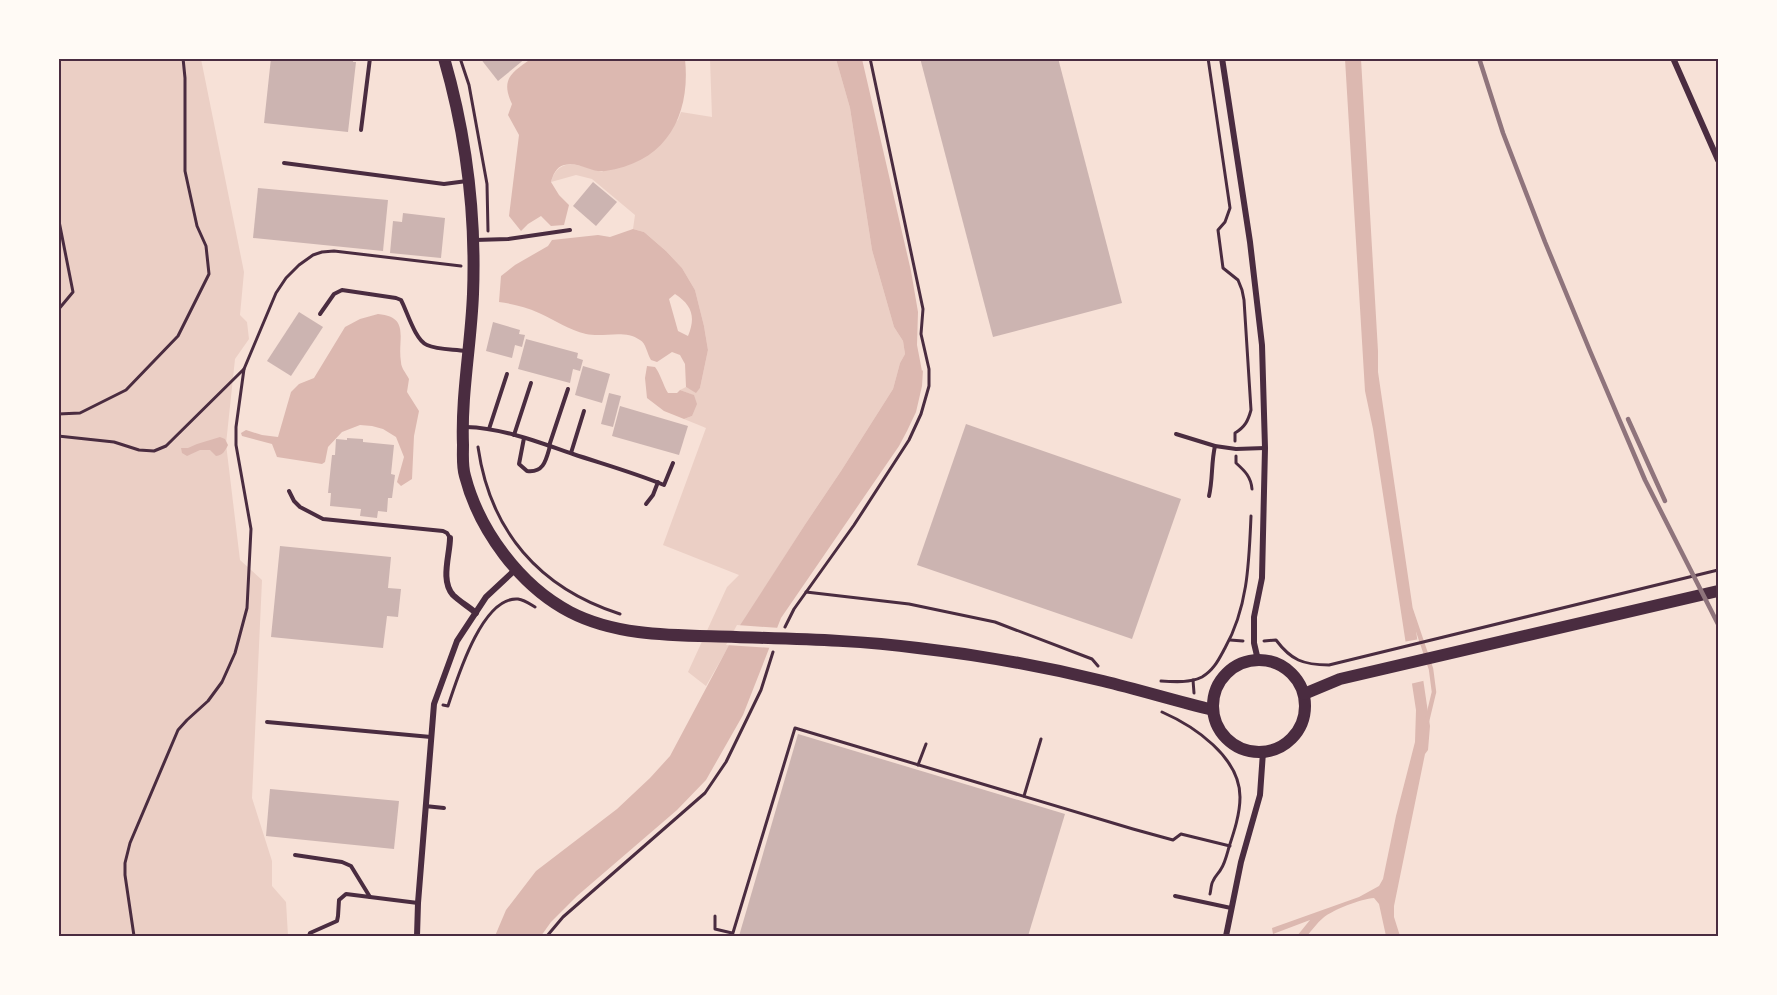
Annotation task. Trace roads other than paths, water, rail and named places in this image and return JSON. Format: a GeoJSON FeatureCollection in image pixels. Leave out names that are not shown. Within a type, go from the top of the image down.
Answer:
{"type":"FeatureCollection","features":[{"type":"Feature","properties":{"kind":"main road"},"geometry":{"type":"LineString","coordinates":[[444,58],[453,88],[464,147],[473,240],[474,268],[462,427],[464,474],[482,519],[499,548],[536,589],[568,611],[613,627],[652,633],[804,639],[915,647],[1039,666],[1213,710]]}},
{"type":"Feature","properties":{"kind":"main road"},"geometry":{"type":"LineString","coordinates":[[1304,694],[1340,679],[1719,591]]}},
{"type":"Feature","properties":{"kind":"main road"},"geometry":{"type":"LineString","coordinates":[[1258,660],[1273,662],[1287,669],[1298,680],[1304,694],[1305,707],[1303,720],[1297,732],[1288,742],[1276,749],[1263,752],[1248,751],[1235,745],[1224,736],[1216,724],[1213,710],[1214,694],[1220,681],[1230,669],[1243,662],[1258,660]]}},
{"type":"Feature","properties":{"kind":"street"},"geometry":{"type":"LineString","coordinates":[[1222,58],[1250,242],[1262,345],[1265,448],[1262,578],[1254,617],[1254,643],[1258,660]]}},
{"type":"Feature","properties":{"kind":"street"},"geometry":{"type":"LineString","coordinates":[[1673,58],[1719,160]]}},
{"type":"Feature","properties":{"kind":"street"},"geometry":{"type":"LineString","coordinates":[[450,538],[446,577],[448,587],[453,595],[476,613]]}},
{"type":"Feature","properties":{"kind":"street"},"geometry":{"type":"LineString","coordinates":[[417,936],[434,704],[457,641],[486,597],[516,569]]}},
{"type":"Feature","properties":{"kind":"street"},"geometry":{"type":"LineString","coordinates":[[1226,936],[1241,861],[1260,795],[1263,752]]}},
{"type":"Feature","properties":{"kind":"lane"},"geometry":{"type":"LineString","coordinates":[[361,130],[370,58]]}},
{"type":"Feature","properties":{"kind":"lane"},"geometry":{"type":"LineString","coordinates":[[284,163],[444,184],[468,181]]}},
{"type":"Feature","properties":{"kind":"lane"},"geometry":{"type":"LineString","coordinates":[[473,240],[508,239],[570,230]]}},
{"type":"Feature","properties":{"kind":"lane"},"geometry":{"type":"LineString","coordinates":[[321,314],[334,294],[342,290],[396,298],[401,300],[422,342],[428,346],[469,351]]}},
{"type":"Feature","properties":{"kind":"lane"},"geometry":{"type":"LineString","coordinates":[[489,429],[507,374]]}},
{"type":"Feature","properties":{"kind":"lane"},"geometry":{"type":"LineString","coordinates":[[514,435],[531,383]]}},
{"type":"Feature","properties":{"kind":"lane"},"geometry":{"type":"LineString","coordinates":[[524,438],[519,464],[526,471],[541,469],[545,463],[568,389]]}},
{"type":"Feature","properties":{"kind":"lane"},"geometry":{"type":"LineString","coordinates":[[571,453],[584,411]]}},
{"type":"Feature","properties":{"kind":"lane"},"geometry":{"type":"LineString","coordinates":[[462,427],[489,429],[514,435],[664,485],[673,463]]}},
{"type":"Feature","properties":{"kind":"lane"},"geometry":{"type":"LineString","coordinates":[[1176,434],[1215,446],[1236,449],[1265,448]]}},
{"type":"Feature","properties":{"kind":"lane"},"geometry":{"type":"LineString","coordinates":[[1209,496],[1213,480],[1212,460],[1215,446]]}},
{"type":"Feature","properties":{"kind":"lane"},"geometry":{"type":"LineString","coordinates":[[646,504],[658,483]]}},
{"type":"Feature","properties":{"kind":"lane"},"geometry":{"type":"LineString","coordinates":[[289,491],[300,507],[323,519],[443,531],[450,538]]}},
{"type":"Feature","properties":{"kind":"lane"},"geometry":{"type":"LineString","coordinates":[[267,722],[432,737]]}},
{"type":"Feature","properties":{"kind":"lane"},"geometry":{"type":"LineString","coordinates":[[426,806],[444,808]]}},
{"type":"Feature","properties":{"kind":"lane"},"geometry":{"type":"LineString","coordinates":[[295,855],[342,862],[351,866],[370,898]]}},
{"type":"Feature","properties":{"kind":"lane"},"geometry":{"type":"LineString","coordinates":[[309,936],[310,933],[337,921],[339,900],[346,894],[418,903]]}},
{"type":"Feature","properties":{"kind":"lane"},"geometry":{"type":"LineString","coordinates":[[1175,896],[1232,908]]}},
{"type":"Feature","properties":{"kind":"waterway"},"geometry":{"type":"LineString","coordinates":[[1411,610],[1431,669],[1434,692],[1427,721]]}},
{"type":"Feature","properties":{"kind":"railway"},"geometry":{"type":"LineString","coordinates":[[1479,58],[1503,133],[1590,351],[1645,480],[1718,624]]}},
{"type":"Feature","properties":{"kind":"railway"},"geometry":{"type":"LineString","coordinates":[[1628,419],[1665,501]]}}]}
